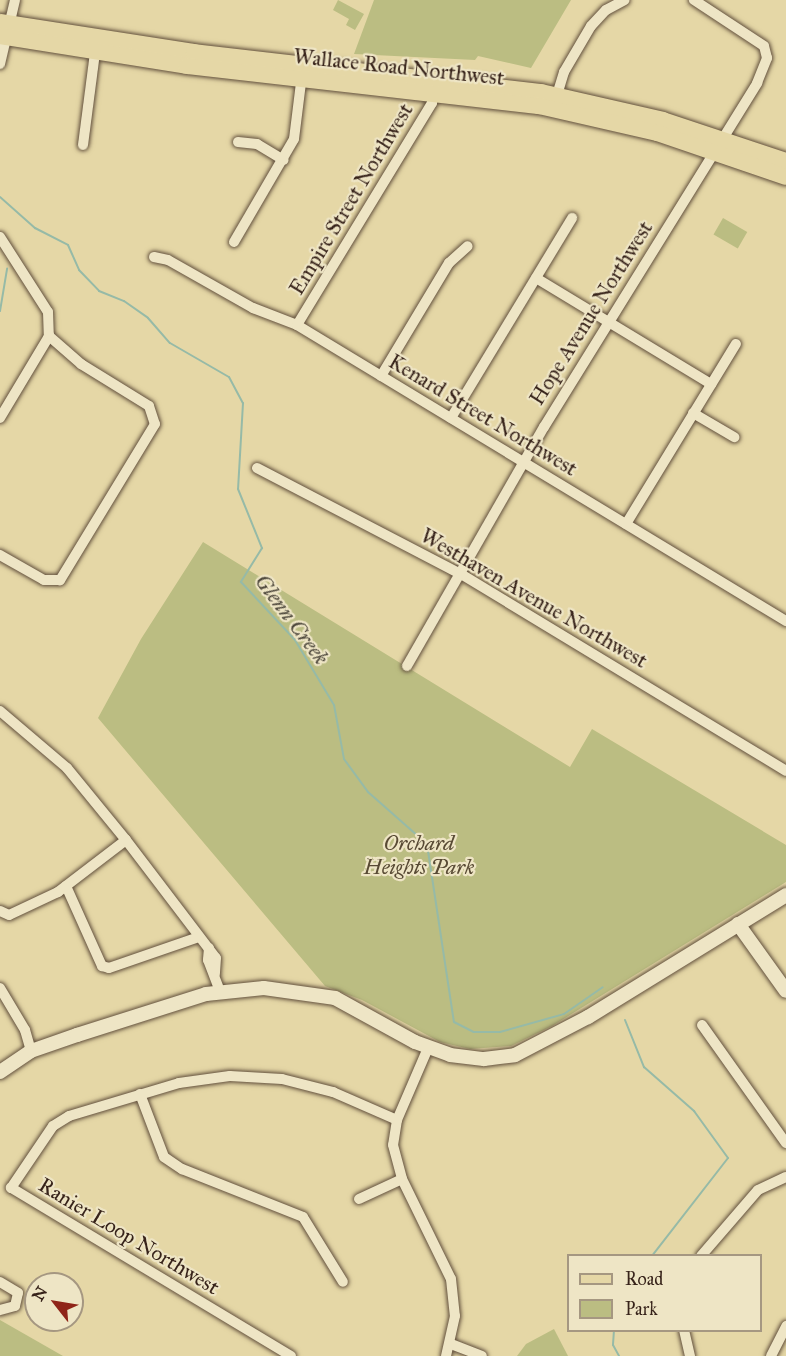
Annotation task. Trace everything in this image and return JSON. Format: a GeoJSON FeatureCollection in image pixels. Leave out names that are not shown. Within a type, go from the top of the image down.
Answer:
{"type":"FeatureCollection","features":[{"type":"Feature","properties":{"kind":"main road","name":"Wallace Road Northwest"},"geometry":{"type":"LineString","coordinates":[[3,30],[94,53],[557,95],[718,145],[786,177]]}},
{"type":"Feature","properties":{"kind":"main road","name":"Wallace Road Northwest"},"geometry":{"type":"LineString","coordinates":[[3,30],[302,71],[576,114],[786,161]]}},
{"type":"Feature","properties":{"kind":"main road"},"geometry":{"type":"LineString","coordinates":[[0,1072],[32,1051],[220,992],[291,989],[335,998],[428,1048],[468,1059],[501,1058],[526,1051],[786,894]]}},
{"type":"Feature","properties":{"kind":"main road"},"geometry":{"type":"LineString","coordinates":[[738,924],[786,991]]}},
{"type":"Feature","properties":{"kind":"street"},"geometry":{"type":"LineString","coordinates":[[0,64],[3,30],[15,0]]}},
{"type":"Feature","properties":{"kind":"street"},"geometry":{"type":"LineString","coordinates":[[557,95],[564,72],[591,26],[606,10],[624,0]]}},
{"type":"Feature","properties":{"kind":"street","name":"Hope Avenue Northwest"},"geometry":{"type":"LineString","coordinates":[[407,666],[608,322],[757,83],[766,52],[752,36],[693,0]]}},
{"type":"Feature","properties":{"kind":"street"},"geometry":{"type":"LineString","coordinates":[[82,145],[94,53]]}},
{"type":"Feature","properties":{"kind":"street"},"geometry":{"type":"LineString","coordinates":[[234,242],[284,160],[295,131],[302,71]]}},
{"type":"Feature","properties":{"kind":"street","name":"Empire Street Northwest"},"geometry":{"type":"LineString","coordinates":[[297,325],[432,103],[434,91]]}},
{"type":"Feature","properties":{"kind":"street"},"geometry":{"type":"LineString","coordinates":[[238,142],[257,144],[284,160]]}},
{"type":"Feature","properties":{"kind":"street"},"geometry":{"type":"LineString","coordinates":[[451,418],[573,218]]}},
{"type":"Feature","properties":{"kind":"street"},"geometry":{"type":"LineString","coordinates":[[0,237],[48,312],[49,336],[0,418]]}},
{"type":"Feature","properties":{"kind":"street"},"geometry":{"type":"LineString","coordinates":[[381,376],[449,263],[468,246]]}},
{"type":"Feature","properties":{"kind":"street","name":"Kenard Street Northwest"},"geometry":{"type":"LineString","coordinates":[[154,257],[168,260],[253,308],[297,325],[786,621]]}},
{"type":"Feature","properties":{"kind":"street"},"geometry":{"type":"LineString","coordinates":[[536,278],[711,384]]}},
{"type":"Feature","properties":{"kind":"street"},"geometry":{"type":"LineString","coordinates":[[0,555],[44,580],[60,580],[155,424],[149,406],[81,364],[49,336]]}},
{"type":"Feature","properties":{"kind":"street"},"geometry":{"type":"LineString","coordinates":[[626,524],[736,344]]}},
{"type":"Feature","properties":{"kind":"street"},"geometry":{"type":"LineString","coordinates":[[693,413],[734,437]]}},
{"type":"Feature","properties":{"kind":"street","name":"Westhaven Avenue Northwest"},"geometry":{"type":"LineString","coordinates":[[257,468],[461,574],[786,771]]}},
{"type":"Feature","properties":{"kind":"street"},"geometry":{"type":"LineString","coordinates":[[0,711],[67,768],[126,840],[209,948],[220,992]]}},
{"type":"Feature","properties":{"kind":"street"},"geometry":{"type":"LineString","coordinates":[[0,911],[9,915],[66,886],[126,840]]}},
{"type":"Feature","properties":{"kind":"street"},"geometry":{"type":"LineString","coordinates":[[66,886],[102,966],[109,968],[199,937]]}},
{"type":"Feature","properties":{"kind":"street"},"geometry":{"type":"LineString","coordinates":[[0,988],[25,1030],[32,1051]]}},
{"type":"Feature","properties":{"kind":"street"},"geometry":{"type":"LineString","coordinates":[[702,1025],[786,1143]]}},
{"type":"Feature","properties":{"kind":"street"},"geometry":{"type":"LineString","coordinates":[[428,1048],[397,1120],[393,1145],[402,1179],[451,1279],[455,1316],[451,1344],[446,1356]]}},
{"type":"Feature","properties":{"kind":"street","name":"Ranier Loop Northwest"},"geometry":{"type":"LineString","coordinates":[[291,1356],[11,1188],[53,1126],[140,1094],[209,1078],[282,1079],[333,1092],[397,1120]]}},
{"type":"Feature","properties":{"kind":"street"},"geometry":{"type":"LineString","coordinates":[[140,1094],[164,1157],[183,1169],[303,1217],[342,1282]]}},
{"type":"Feature","properties":{"kind":"street"},"geometry":{"type":"LineString","coordinates":[[703,1254],[758,1191],[786,1177]]}},
{"type":"Feature","properties":{"kind":"street"},"geometry":{"type":"LineString","coordinates":[[359,1199],[402,1179]]}},
{"type":"Feature","properties":{"kind":"street"},"geometry":{"type":"LineString","coordinates":[[0,1282],[18,1293],[15,1306],[0,1310]]}},
{"type":"Feature","properties":{"kind":"street"},"geometry":{"type":"LineString","coordinates":[[771,1356],[786,1326]]}},
{"type":"Feature","properties":{"kind":"street"},"geometry":{"type":"LineString","coordinates":[[684,1332],[690,1356]]}},
{"type":"Feature","properties":{"kind":"street"},"geometry":{"type":"LineString","coordinates":[[451,1344],[482,1356]]}},
{"type":"Feature","properties":{"kind":"green space"},"geometry":{"type":"Polygon","coordinates":[[[338,0],[364,14],[355,30],[346,25],[349,19],[333,10],[338,0]]]}},
{"type":"Feature","properties":{"kind":"green space"},"geometry":{"type":"Polygon","coordinates":[[[374,0],[571,0],[531,68],[478,56],[475,60],[354,54],[374,0]]]}},
{"type":"Feature","properties":{"kind":"green space"},"geometry":{"type":"Polygon","coordinates":[[[723,218],[747,232],[738,248],[714,234],[723,218]]]}},
{"type":"Feature","properties":{"kind":"green space","name":"Orchard Heights Park"},"geometry":{"type":"Polygon","coordinates":[[[203,542],[570,767],[592,729],[786,845],[786,882],[552,1026],[511,1046],[470,1049],[440,1042],[362,1000],[325,986],[98,718],[141,639],[203,542]]]}},
{"type":"Feature","properties":{"kind":"green space"},"geometry":{"type":"Polygon","coordinates":[[[0,1320],[63,1356],[0,1356],[0,1320]]]}},
{"type":"Feature","properties":{"kind":"green space"},"geometry":{"type":"Polygon","coordinates":[[[554,1329],[568,1356],[517,1356],[526,1344],[554,1329]]]}},
{"type":"Feature","properties":{"kind":"waterway","name":"Glenn Creek"},"geometry":{"type":"LineString","coordinates":[[0,197],[35,228],[68,245],[79,270],[99,291],[124,301],[148,318],[170,343],[229,377],[243,403],[238,489],[262,548],[241,582],[295,640],[334,705],[344,759],[368,792],[427,844],[454,1022],[474,1032],[500,1032],[564,1014],[603,987]]}},
{"type":"Feature","properties":{"kind":"waterway"},"geometry":{"type":"LineString","coordinates":[[0,311],[7,269]]}},
{"type":"Feature","properties":{"kind":"waterway","name":"Glenn Creek"},"geometry":{"type":"LineString","coordinates":[[625,1020],[644,1067],[694,1111],[728,1158],[654,1254]]}},
{"type":"Feature","properties":{"kind":"waterway","name":"Glenn Creek"},"geometry":{"type":"LineString","coordinates":[[614,1332],[613,1345],[619,1356]]}}]}
